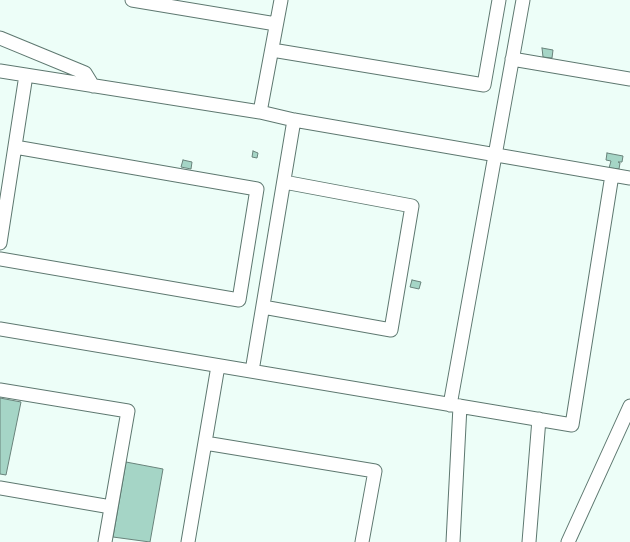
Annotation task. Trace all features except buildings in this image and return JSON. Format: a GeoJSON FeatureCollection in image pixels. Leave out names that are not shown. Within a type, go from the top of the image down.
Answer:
{"type":"FeatureCollection","features":[{"type":"Feature","properties":{"kind":"street"},"geometry":{"type":"LineString","coordinates":[[132,0],[276,24]]}},
{"type":"Feature","properties":{"kind":"street"},"geometry":{"type":"LineString","coordinates":[[260,112],[281,0]]}},
{"type":"Feature","properties":{"kind":"street"},"geometry":{"type":"LineString","coordinates":[[272,50],[484,85],[499,0]]}},
{"type":"Feature","properties":{"kind":"street"},"geometry":{"type":"LineString","coordinates":[[453,542],[455,406],[495,154],[523,0]]}},
{"type":"Feature","properties":{"kind":"street"},"geometry":{"type":"LineString","coordinates":[[0,38],[85,73],[93,86]]}},
{"type":"Feature","properties":{"kind":"street"},"geometry":{"type":"LineString","coordinates":[[512,60],[630,79]]}},
{"type":"Feature","properties":{"kind":"street"},"geometry":{"type":"LineString","coordinates":[[0,71],[260,112],[294,120],[630,178]]}},
{"type":"Feature","properties":{"kind":"street"},"geometry":{"type":"LineString","coordinates":[[0,243],[26,75]]}},
{"type":"Feature","properties":{"kind":"street"},"geometry":{"type":"LineString","coordinates":[[252,371],[294,120]]}},
{"type":"Feature","properties":{"kind":"street"},"geometry":{"type":"LineString","coordinates":[[0,259],[239,300],[257,190],[15,147]]}},
{"type":"Feature","properties":{"kind":"street"},"geometry":{"type":"LineString","coordinates":[[0,329],[572,425],[612,175]]}},
{"type":"Feature","properties":{"kind":"street"},"geometry":{"type":"LineString","coordinates":[[262,307],[391,330],[412,206],[284,182]]}},
{"type":"Feature","properties":{"kind":"street"},"geometry":{"type":"LineString","coordinates":[[188,542],[218,366]]}},
{"type":"Feature","properties":{"kind":"street"},"geometry":{"type":"LineString","coordinates":[[0,390],[128,411],[105,542]]}},
{"type":"Feature","properties":{"kind":"street"},"geometry":{"type":"LineString","coordinates":[[568,542],[630,406]]}},
{"type":"Feature","properties":{"kind":"street"},"geometry":{"type":"LineString","coordinates":[[529,542],[539,419]]}},
{"type":"Feature","properties":{"kind":"street"},"geometry":{"type":"LineString","coordinates":[[205,443],[375,471],[362,542]]}},
{"type":"Feature","properties":{"kind":"street"},"geometry":{"type":"LineString","coordinates":[[0,488],[111,507]]}}]}
